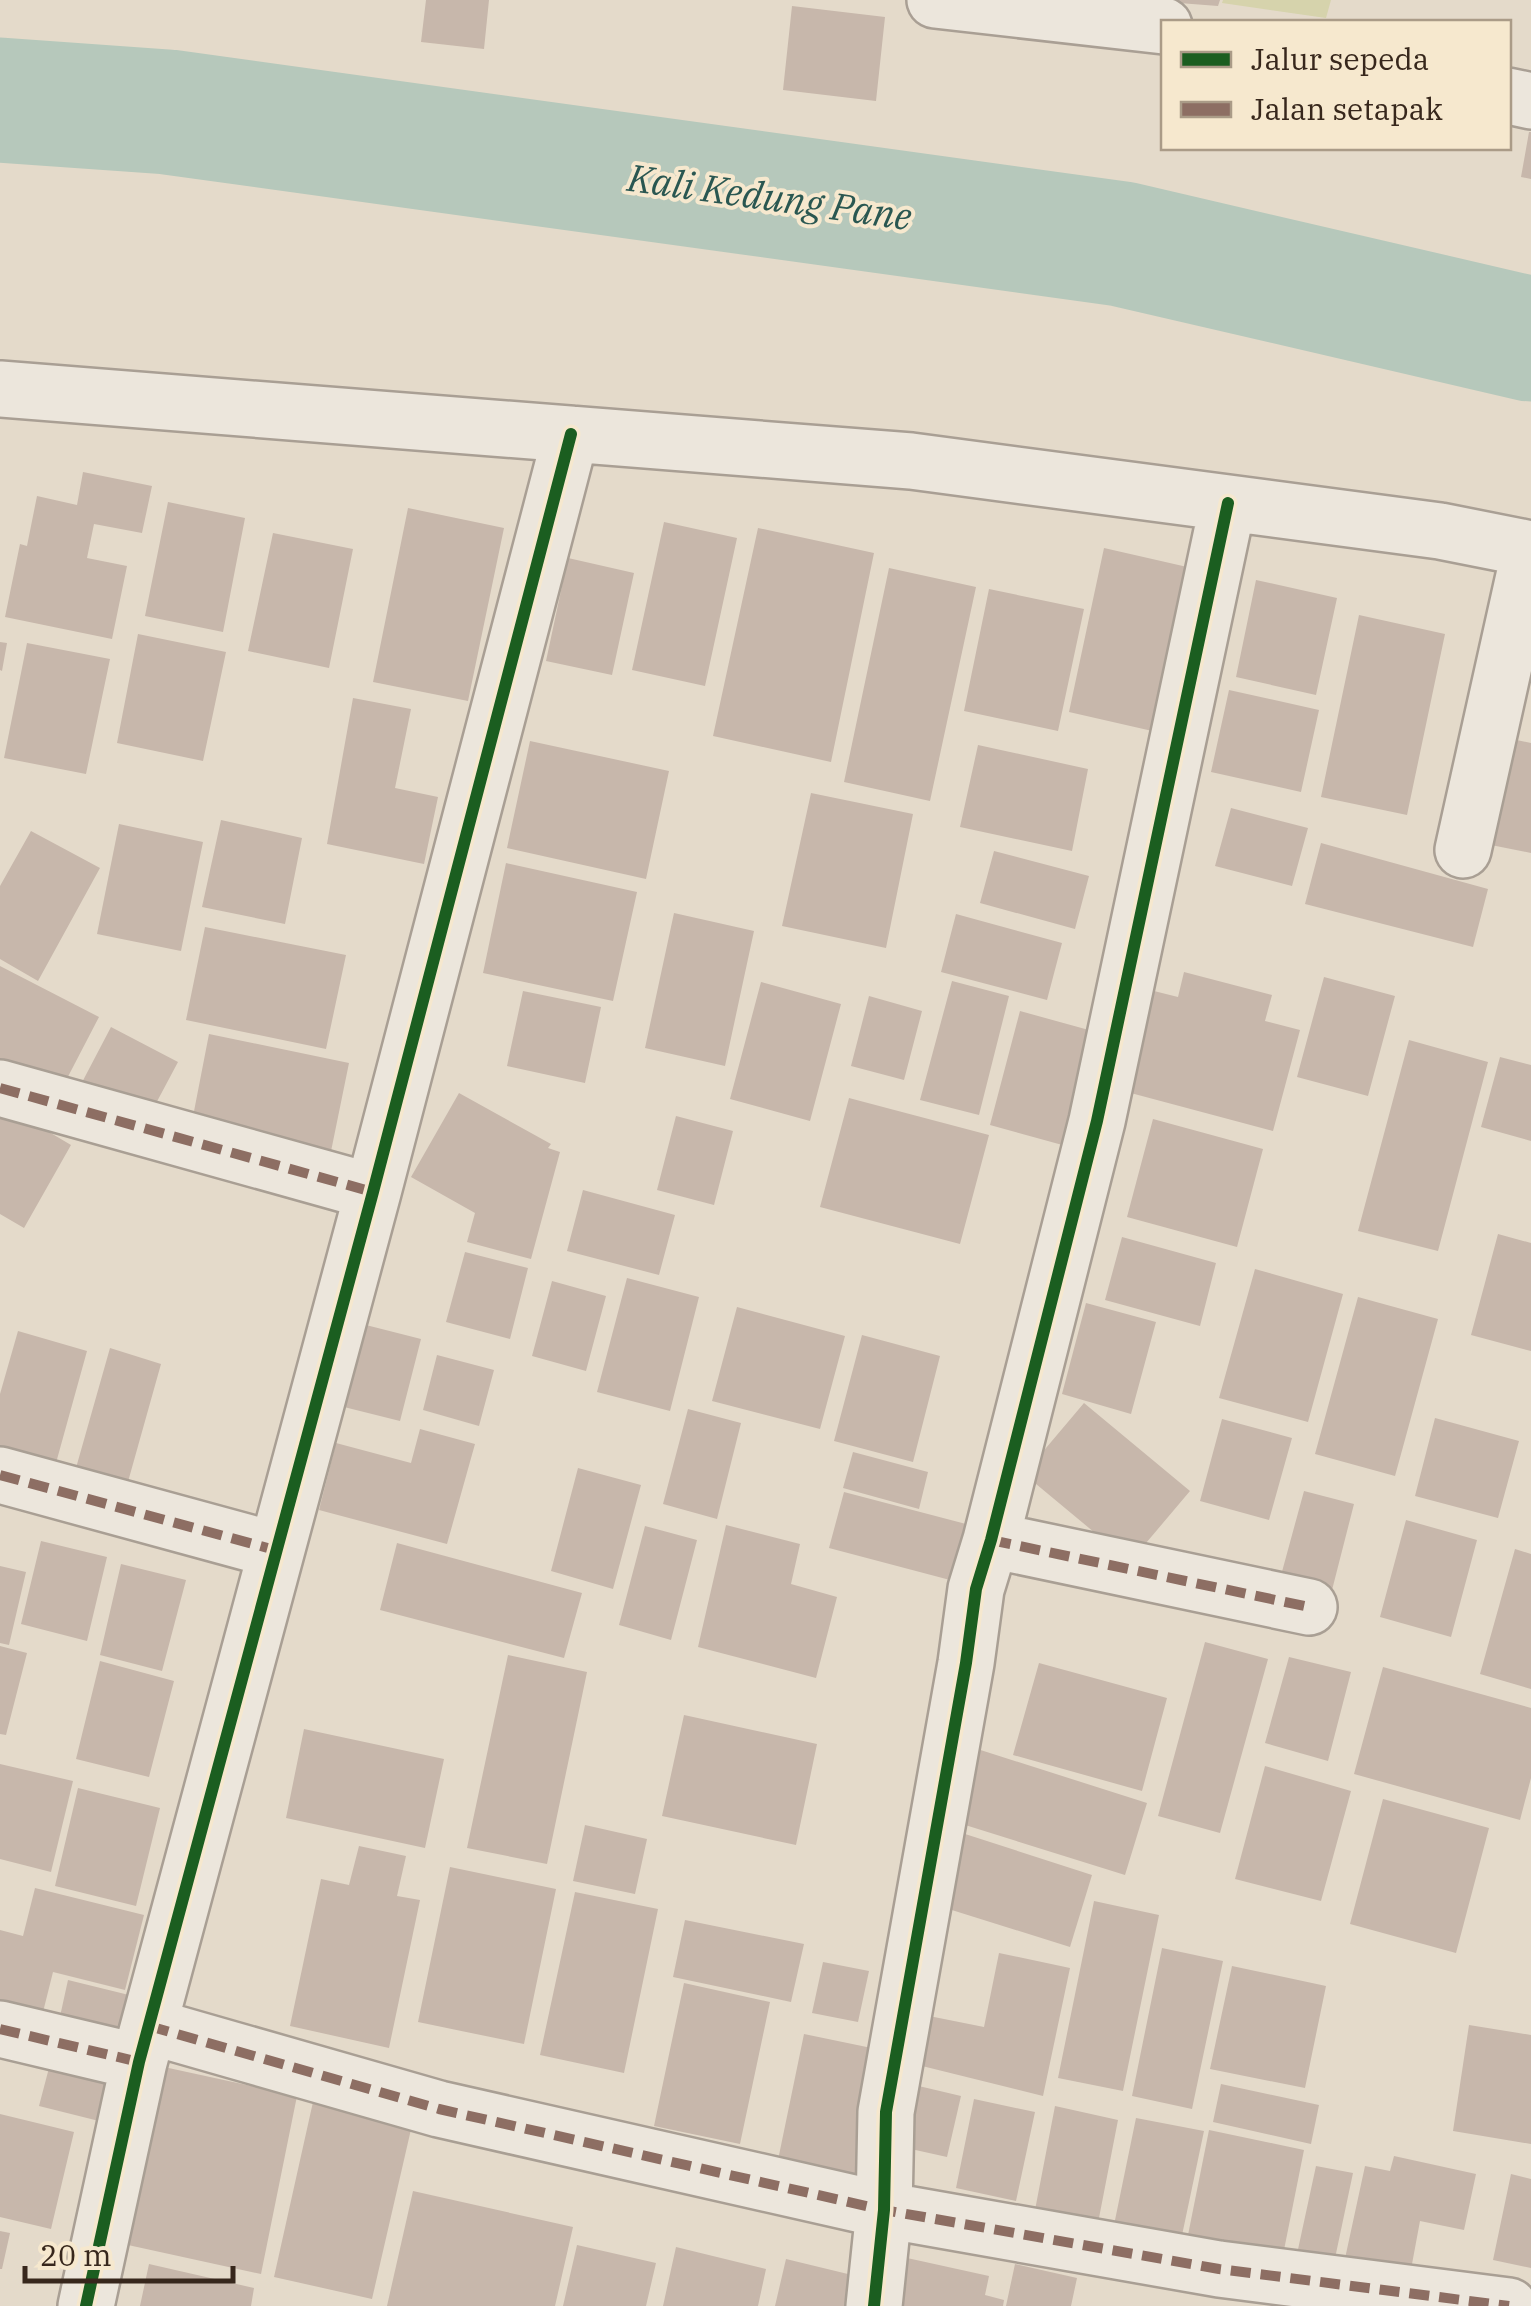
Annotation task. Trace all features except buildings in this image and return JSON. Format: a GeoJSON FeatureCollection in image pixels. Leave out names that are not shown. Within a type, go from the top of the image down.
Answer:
{"type":"FeatureCollection","features":[{"type":"Feature","properties":{"kind":"street"},"geometry":{"type":"LineString","coordinates":[[935,0],[1161,26]]}},
{"type":"Feature","properties":{"kind":"street"},"geometry":{"type":"LineString","coordinates":[[0,389],[911,461],[1440,531],[1530,549],[1462,850]]}},
{"type":"Feature","properties":{"kind":"street"},"geometry":{"type":"LineString","coordinates":[[86,2306],[144,2044],[571,434]]}},
{"type":"Feature","properties":{"kind":"street"},"geometry":{"type":"LineString","coordinates":[[874,2306],[884,2210],[886,2112],[976,1589],[1097,1120],[1228,503]]}},
{"type":"Feature","properties":{"kind":"street"},"geometry":{"type":"LineString","coordinates":[[0,1088],[373,1192]]}},
{"type":"Feature","properties":{"kind":"street"},"geometry":{"type":"LineString","coordinates":[[0,1475],[275,1550]]}},
{"type":"Feature","properties":{"kind":"street"},"geometry":{"type":"LineString","coordinates":[[991,1540],[1309,1606]]}},
{"type":"Feature","properties":{"kind":"street"},"geometry":{"type":"LineString","coordinates":[[0,2029],[144,2044],[884,2210],[1219,2269],[1509,2306]]}},
{"type":"Feature","properties":{"kind":"shaded area"},"geometry":{"type":"Polygon","coordinates":[[[1331,0],[1326,18],[1222,3],[1331,0]]]}},
{"type":"Feature","properties":{"kind":"waterway","name":"Kali Kedung Pane"},"geometry":{"type":"LineString","coordinates":[[0,100],[168,112],[1122,244],[1531,339]]}},
{"type":"Feature","properties":{"kind":"marked path"},"geometry":{"type":"LineString","coordinates":[[0,1088],[373,1192]]}},
{"type":"Feature","properties":{"kind":"marked path"},"geometry":{"type":"LineString","coordinates":[[0,1475],[275,1550]]}},
{"type":"Feature","properties":{"kind":"marked path"},"geometry":{"type":"LineString","coordinates":[[991,1540],[1309,1607]]}},
{"type":"Feature","properties":{"kind":"marked path"},"geometry":{"type":"LineString","coordinates":[[149,2026],[439,2109],[884,2210],[1219,2269],[1509,2306]]}},
{"type":"Feature","properties":{"kind":"marked path"},"geometry":{"type":"LineString","coordinates":[[0,2029],[139,2062]]}},
{"type":"Feature","properties":{"kind":"cycle path"},"geometry":{"type":"LineString","coordinates":[[86,2306],[139,2062],[373,1192],[571,434]]}},
{"type":"Feature","properties":{"kind":"cycle path"},"geometry":{"type":"LineString","coordinates":[[874,2306],[884,2210],[886,2112],[976,1589],[1097,1121],[1228,503]]}}]}
